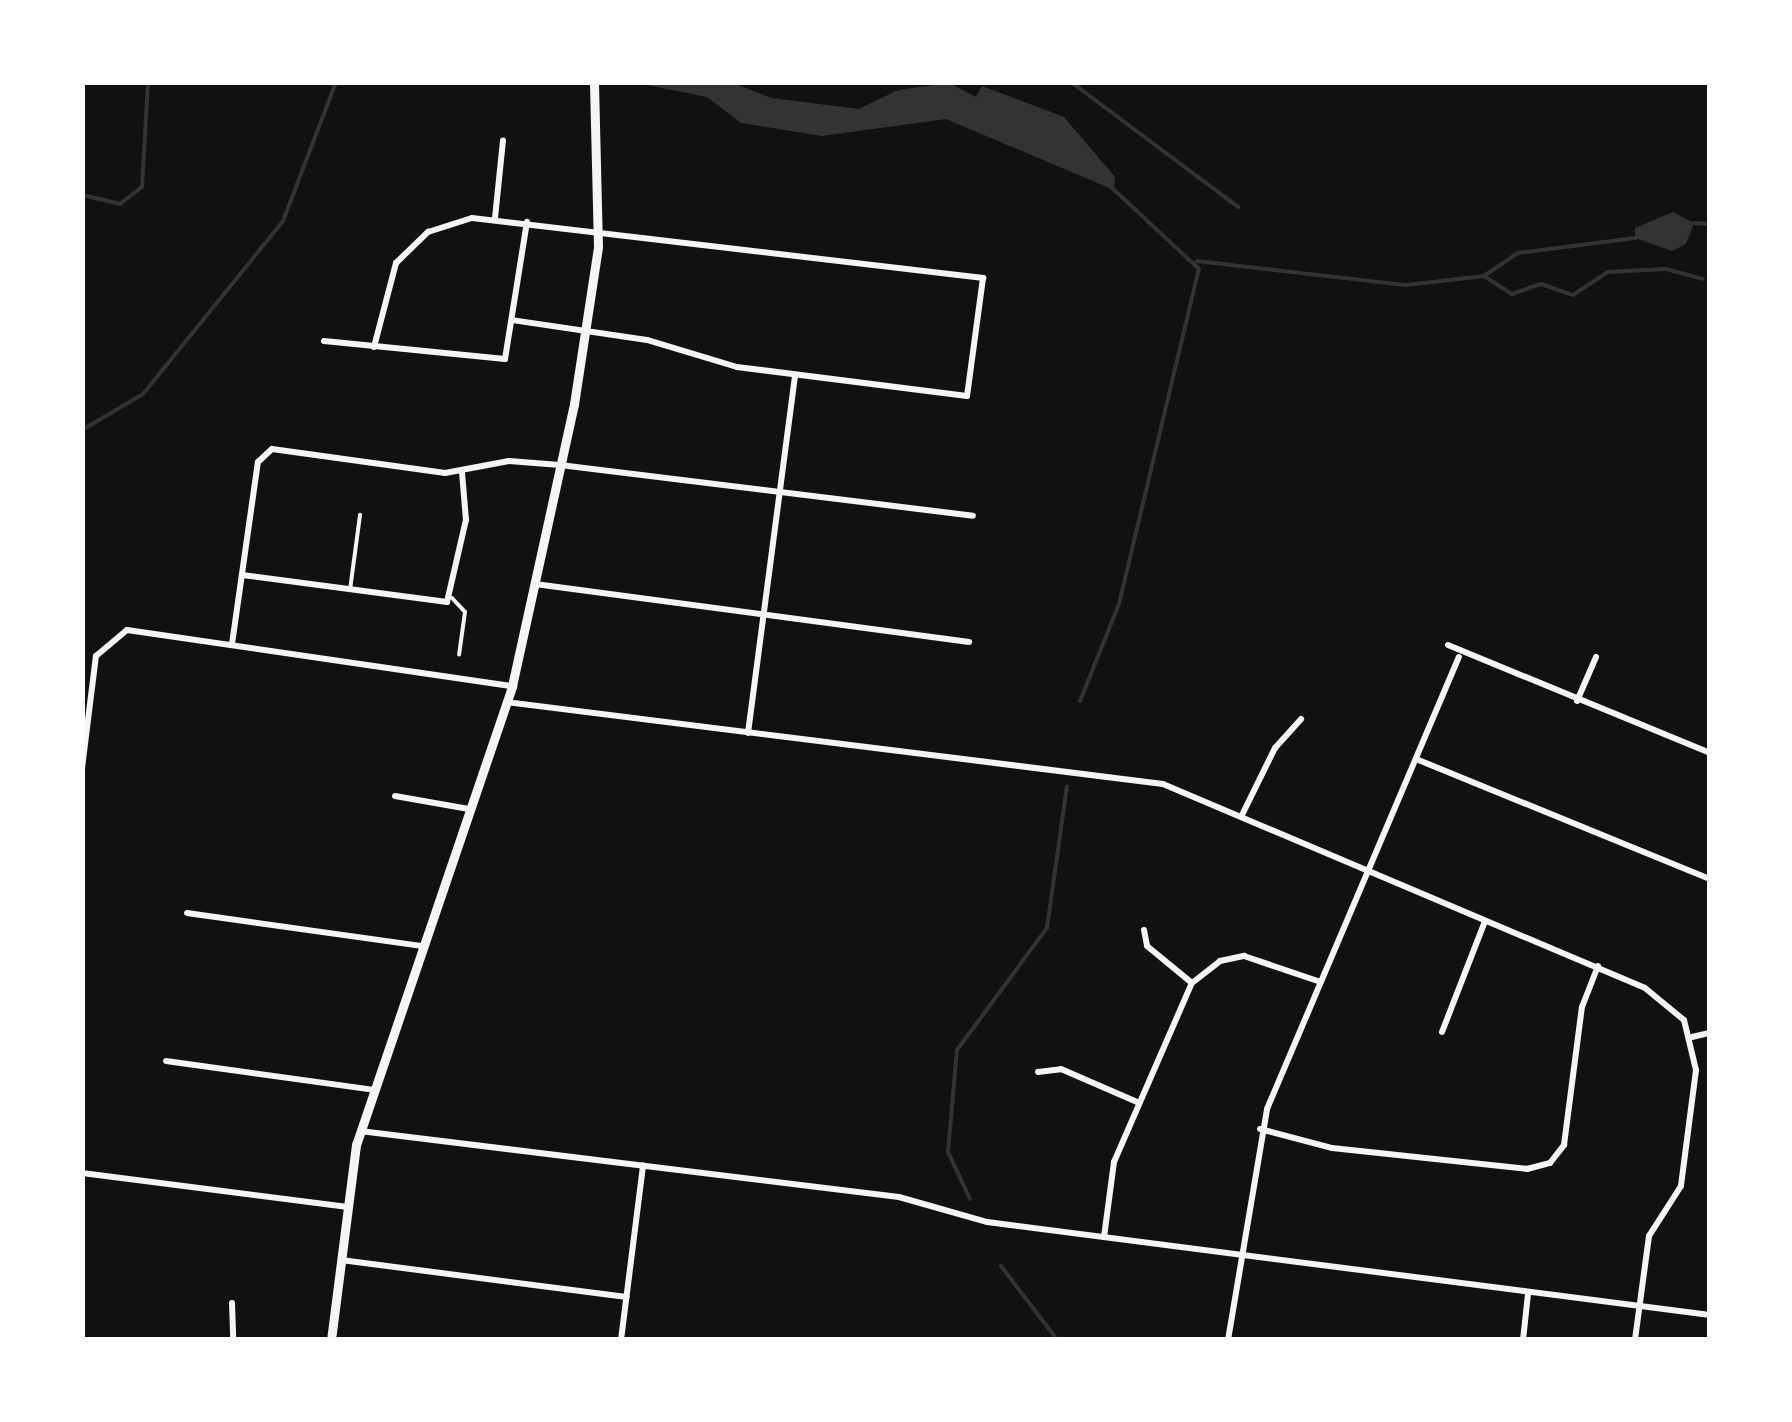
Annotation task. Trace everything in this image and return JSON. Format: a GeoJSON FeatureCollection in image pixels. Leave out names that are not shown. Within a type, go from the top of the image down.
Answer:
{"type":"FeatureCollection","features":[{"type":"Feature","properties":{"kind":"main road"},"geometry":{"type":"LineString","coordinates":[[331,1340],[360,1132],[512,686],[589,329],[599,230],[594,82]]}},
{"type":"Feature","properties":{"kind":"street"},"geometry":{"type":"LineString","coordinates":[[495,218],[503,140]]}},
{"type":"Feature","properties":{"kind":"street"},"geometry":{"type":"LineString","coordinates":[[374,347],[384,286],[408,249],[445,224],[495,218],[983,278],[967,396],[795,375],[589,329],[512,320]]}},
{"type":"Feature","properties":{"kind":"street"},"geometry":{"type":"LineString","coordinates":[[324,341],[505,360],[527,222]]}},
{"type":"Feature","properties":{"kind":"street"},"geometry":{"type":"LineString","coordinates":[[748,733],[795,375]]}},
{"type":"Feature","properties":{"kind":"street"},"geometry":{"type":"LineString","coordinates":[[232,644],[264,452],[462,472],[502,462],[560,465],[972,516]]}},
{"type":"Feature","properties":{"kind":"street"},"geometry":{"type":"LineString","coordinates":[[242,575],[350,590],[452,598],[467,514],[462,472]]}},
{"type":"Feature","properties":{"kind":"street"},"geometry":{"type":"LineString","coordinates":[[534,584],[970,642]]}},
{"type":"Feature","properties":{"kind":"street"},"geometry":{"type":"LineString","coordinates":[[82,768],[96,656],[108,637],[138,630],[512,686]]}},
{"type":"Feature","properties":{"kind":"street"},"geometry":{"type":"LineString","coordinates":[[1448,645],[1459,657],[1710,753]]}},
{"type":"Feature","properties":{"kind":"street"},"geometry":{"type":"LineString","coordinates":[[1228,1340],[1260,1129],[1459,657]]}},
{"type":"Feature","properties":{"kind":"street"},"geometry":{"type":"LineString","coordinates":[[1577,701],[1596,657]]}},
{"type":"Feature","properties":{"kind":"street"},"geometry":{"type":"LineString","coordinates":[[506,702],[1146,781],[1242,815],[1598,966],[1671,1005],[1692,1037],[1681,1186],[1649,1236],[1635,1340]]}},
{"type":"Feature","properties":{"kind":"street"},"geometry":{"type":"LineString","coordinates":[[1242,815],[1274,748],[1301,720]]}},
{"type":"Feature","properties":{"kind":"street"},"geometry":{"type":"LineString","coordinates":[[1416,759],[1710,879]]}},
{"type":"Feature","properties":{"kind":"street"},"geometry":{"type":"LineString","coordinates":[[395,796],[470,809]]}},
{"type":"Feature","properties":{"kind":"street"},"geometry":{"type":"LineString","coordinates":[[187,914],[422,946]]}},
{"type":"Feature","properties":{"kind":"street"},"geometry":{"type":"LineString","coordinates":[[1442,1032],[1484,920]]}},
{"type":"Feature","properties":{"kind":"street"},"geometry":{"type":"LineString","coordinates":[[1144,930],[1148,946],[1192,984]]}},
{"type":"Feature","properties":{"kind":"street"},"geometry":{"type":"LineString","coordinates":[[1104,1237],[1114,1162],[1192,984],[1220,960],[1244,956],[1320,982]]}},
{"type":"Feature","properties":{"kind":"street"},"geometry":{"type":"LineString","coordinates":[[1260,1129],[1405,1156],[1527,1169],[1550,1162],[1564,1145],[1582,1008],[1598,966]]}},
{"type":"Feature","properties":{"kind":"street"},"geometry":{"type":"LineString","coordinates":[[1692,1037],[1710,1032]]}},
{"type":"Feature","properties":{"kind":"street"},"geometry":{"type":"LineString","coordinates":[[166,1061],[374,1090]]}},
{"type":"Feature","properties":{"kind":"street"},"geometry":{"type":"LineString","coordinates":[[1038,1072],[1061,1070],[1138,1102]]}},
{"type":"Feature","properties":{"kind":"street"},"geometry":{"type":"LineString","coordinates":[[360,1132],[899,1197],[987,1222],[1710,1315]]}},
{"type":"Feature","properties":{"kind":"street"},"geometry":{"type":"LineString","coordinates":[[621,1340],[643,1166]]}},
{"type":"Feature","properties":{"kind":"street"},"geometry":{"type":"LineString","coordinates":[[82,1173],[348,1207]]}},
{"type":"Feature","properties":{"kind":"street"},"geometry":{"type":"LineString","coordinates":[[341,1260],[626,1296]]}},
{"type":"Feature","properties":{"kind":"street"},"geometry":{"type":"LineString","coordinates":[[1522,1340],[1528,1294]]}},
{"type":"Feature","properties":{"kind":"street"},"geometry":{"type":"LineString","coordinates":[[232,1303],[233,1340]]}},
{"type":"Feature","properties":{"kind":"lane"},"geometry":{"type":"LineString","coordinates":[[350,590],[360,515]]}},
{"type":"Feature","properties":{"kind":"lane"},"geometry":{"type":"LineString","coordinates":[[452,598],[465,612],[459,655]]}},
{"type":"Feature","properties":{"kind":"shaded area"},"geometry":{"type":"Polygon","coordinates":[[[637,83],[733,83],[772,98],[859,109],[898,90],[949,83],[976,97],[982,86],[1064,117],[1115,177],[1114,190],[946,119],[822,136],[741,123],[707,97],[637,83]]]}},
{"type":"Feature","properties":{"kind":"shaded area"},"geometry":{"type":"Polygon","coordinates":[[[1673,212],[1694,223],[1686,244],[1672,251],[1635,238],[1635,228],[1673,212]]]}},
{"type":"Feature","properties":{"kind":"waterway"},"geometry":{"type":"LineString","coordinates":[[82,195],[120,204],[142,187],[148,82]]}},
{"type":"Feature","properties":{"kind":"waterway"},"geometry":{"type":"LineString","coordinates":[[82,430],[143,394],[283,221],[336,82]]}},
{"type":"Feature","properties":{"kind":"waterway"},"geometry":{"type":"LineString","coordinates":[[1071,82],[1238,207]]}},
{"type":"Feature","properties":{"kind":"waterway"},"geometry":{"type":"LineString","coordinates":[[1080,701],[1119,604],[1199,269],[1111,187]]}},
{"type":"Feature","properties":{"kind":"waterway"},"geometry":{"type":"LineString","coordinates":[[1694,223],[1710,224]]}},
{"type":"Feature","properties":{"kind":"waterway"},"geometry":{"type":"LineString","coordinates":[[1197,261],[1406,285],[1484,276],[1518,253],[1635,238]]}},
{"type":"Feature","properties":{"kind":"waterway"},"geometry":{"type":"LineString","coordinates":[[1484,276],[1512,294],[1541,284],[1573,295],[1608,272],[1666,269],[1703,279]]}},
{"type":"Feature","properties":{"kind":"waterway"},"geometry":{"type":"LineString","coordinates":[[970,1199],[948,1152],[957,1050],[1047,928],[1067,786]]}},
{"type":"Feature","properties":{"kind":"waterway"},"geometry":{"type":"LineString","coordinates":[[1001,1266],[1055,1337]]}}]}
